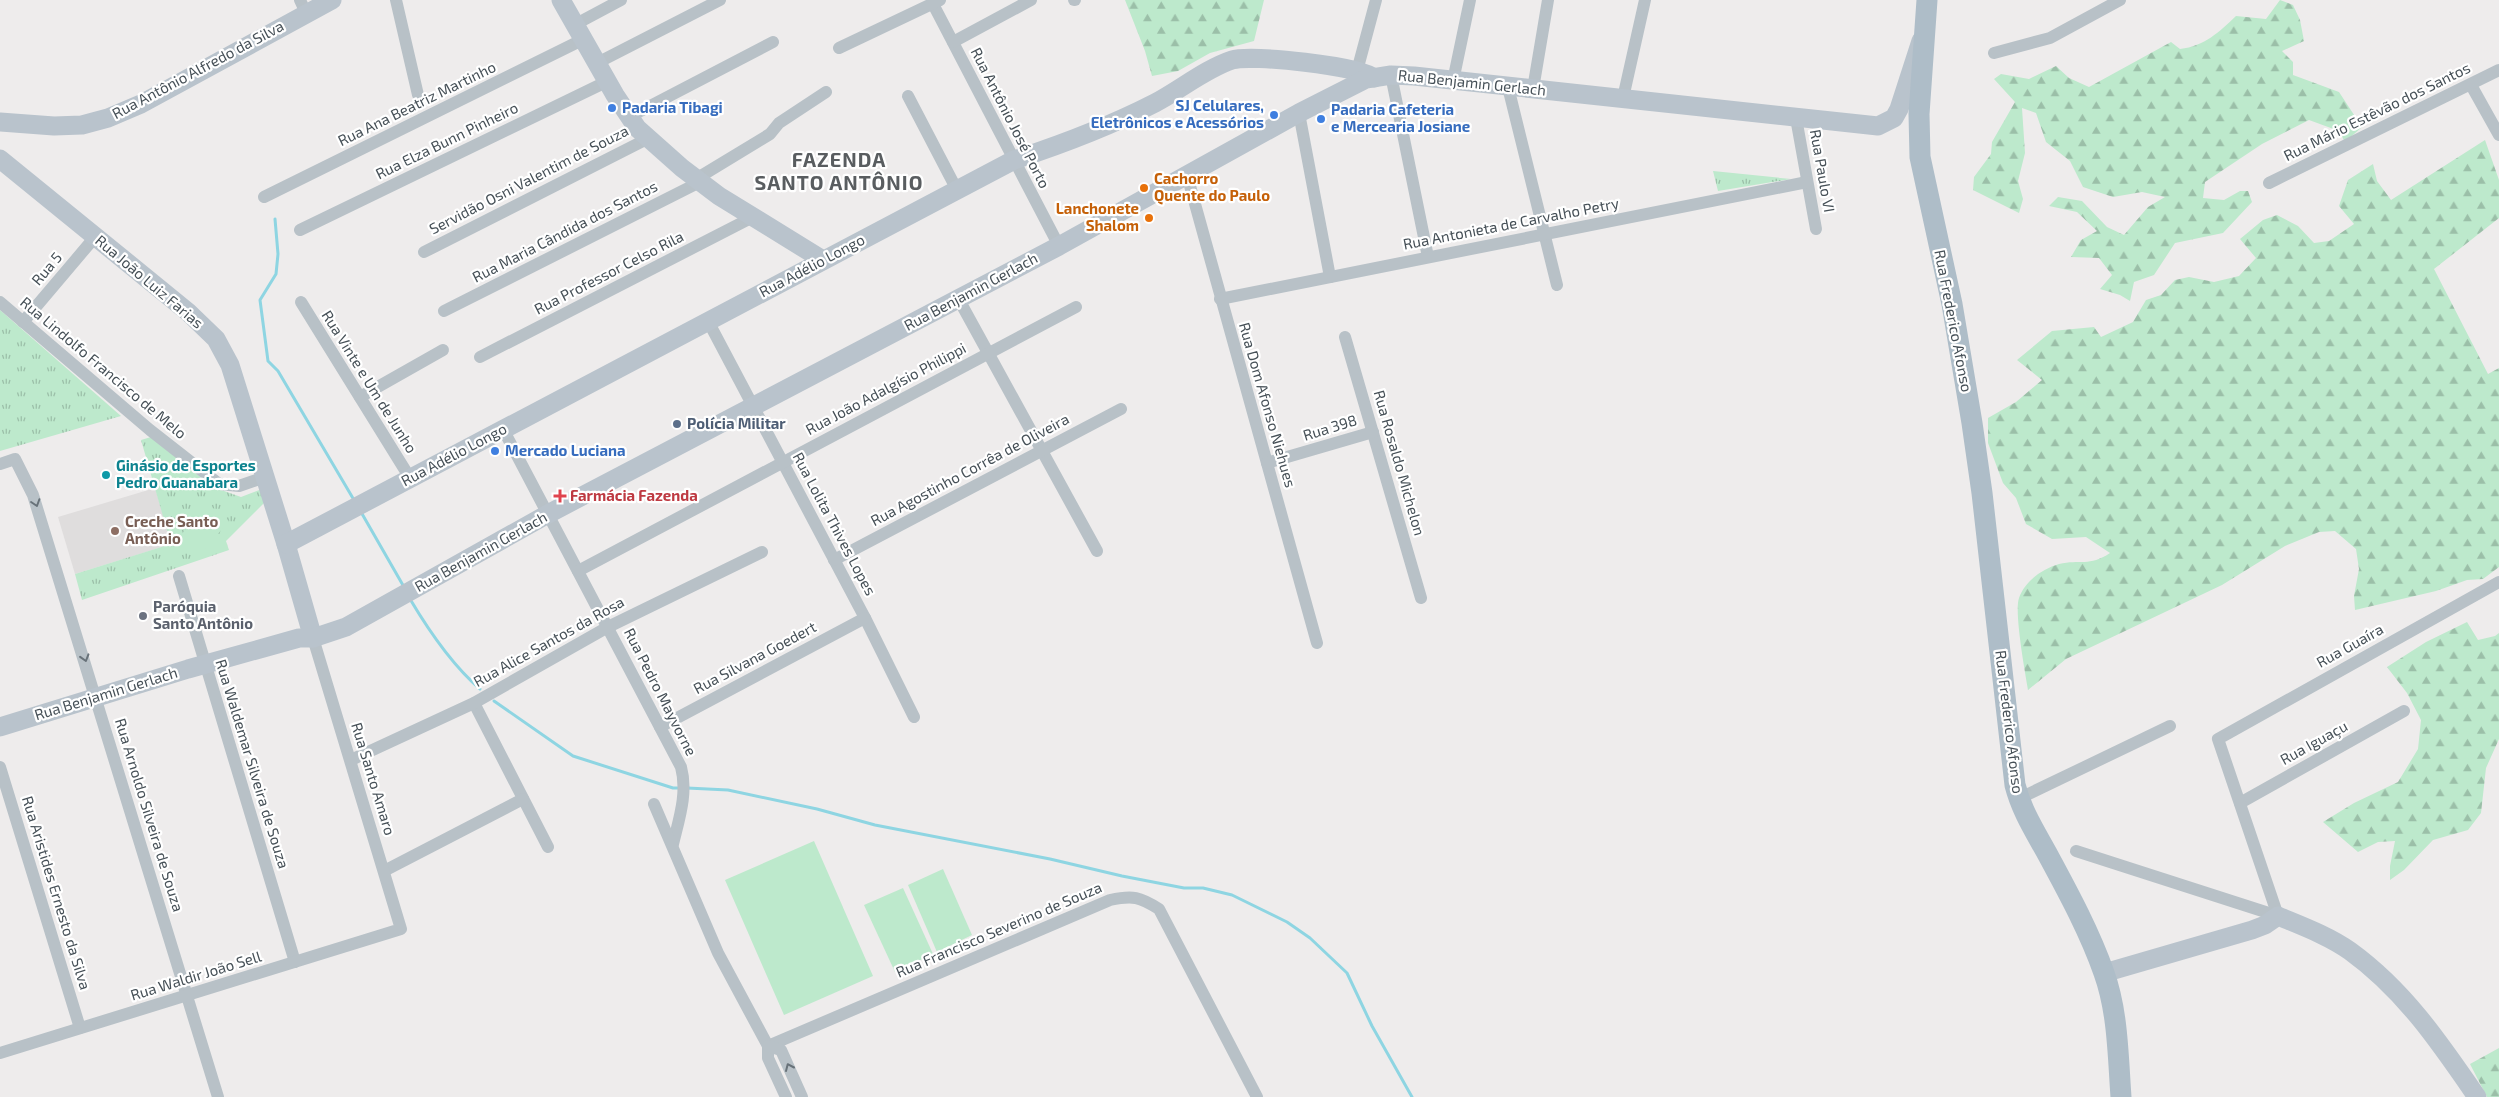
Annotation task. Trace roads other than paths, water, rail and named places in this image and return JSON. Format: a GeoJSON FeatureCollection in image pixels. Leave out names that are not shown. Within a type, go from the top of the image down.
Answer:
{"type":"FeatureCollection","features":[{"type":"Feature","properties":{"kind":"main road","name":"Rua Frederico Afonso"},"geometry":{"type":"LineString","coordinates":[[1928,0],[1919,114],[1920,157],[1964,372],[1982,493],[2011,762],[2018,799],[2085,927],[2104,973],[2112,1000],[2121,1097]]}},
{"type":"Feature","properties":{"kind":"street","name":"Rua Antônio Alfredo da Silva"},"geometry":{"type":"LineString","coordinates":[[0,122],[54,126],[82,125],[108,118],[141,104],[303,7],[332,0]]}},
{"type":"Feature","properties":{"kind":"street"},"geometry":{"type":"LineString","coordinates":[[396,0],[418,95]]}},
{"type":"Feature","properties":{"kind":"street"},"geometry":{"type":"LineString","coordinates":[[561,0],[629,117],[649,138],[698,180],[753,217],[823,260]]}},
{"type":"Feature","properties":{"kind":"street","name":"Rua Ana Beatriz Martinho"},"geometry":{"type":"LineString","coordinates":[[264,197],[580,31],[621,0]]}},
{"type":"Feature","properties":{"kind":"street"},"geometry":{"type":"LineString","coordinates":[[597,63],[720,0]]}},
{"type":"Feature","properties":{"kind":"street"},"geometry":{"type":"LineString","coordinates":[[953,42],[1031,0]]}},
{"type":"Feature","properties":{"kind":"street"},"geometry":{"type":"LineString","coordinates":[[1376,0],[1371,76],[1428,257]]}},
{"type":"Feature","properties":{"kind":"street"},"geometry":{"type":"LineString","coordinates":[[1453,81],[1470,0]]}},
{"type":"Feature","properties":{"kind":"street"},"geometry":{"type":"LineString","coordinates":[[1533,89],[1548,0]]}},
{"type":"Feature","properties":{"kind":"street"},"geometry":{"type":"LineString","coordinates":[[1623,98],[1645,0]]}},
{"type":"Feature","properties":{"kind":"street"},"geometry":{"type":"LineString","coordinates":[[1994,53],[2050,38],[2120,0]]}},
{"type":"Feature","properties":{"kind":"street"},"geometry":{"type":"LineString","coordinates":[[839,48],[937,2]]}},
{"type":"Feature","properties":{"kind":"street","name":"Rua Antônio José Porto"},"geometry":{"type":"LineString","coordinates":[[937,2],[953,42],[1058,246]]}},
{"type":"Feature","properties":{"kind":"street","name":"Rua Benjamin Gerlach"},"geometry":{"type":"LineString","coordinates":[[0,727],[204,664],[299,638],[312,638],[346,627],[548,514],[1058,246],[1299,113],[1371,76],[1453,81],[1878,126],[1894,118],[1899,109],[1915,55],[1925,36]]}},
{"type":"Feature","properties":{"kind":"street"},"geometry":{"type":"LineString","coordinates":[[629,117],[773,42]]}},
{"type":"Feature","properties":{"kind":"street","name":"Rua Adélio Longo"},"geometry":{"type":"LineString","coordinates":[[286,544],[1014,160],[1097,130],[1154,103],[1231,60],[1258,57],[1371,76]]}},
{"type":"Feature","properties":{"kind":"street","name":"Rua Mário Estêvão dos Santos"},"geometry":{"type":"LineString","coordinates":[[2269,183],[2499,70]]}},
{"type":"Feature","properties":{"kind":"street","name":"Rua Elza Bunn Pinheiro"},"geometry":{"type":"LineString","coordinates":[[300,230],[608,81]]}},
{"type":"Feature","properties":{"kind":"street"},"geometry":{"type":"LineString","coordinates":[[2471,85],[2499,134]]}},
{"type":"Feature","properties":{"kind":"street"},"geometry":{"type":"LineString","coordinates":[[1508,87],[1557,285]]}},
{"type":"Feature","properties":{"kind":"street","name":"Rua Maria Cândida dos Santos"},"geometry":{"type":"LineString","coordinates":[[444,311],[698,180],[770,134],[778,122],[826,92]]}},
{"type":"Feature","properties":{"kind":"street"},"geometry":{"type":"LineString","coordinates":[[908,96],[957,190]]}},
{"type":"Feature","properties":{"kind":"street"},"geometry":{"type":"LineString","coordinates":[[1299,113],[1330,277]]}},
{"type":"Feature","properties":{"kind":"street","name":"Rua Paulo VI"},"geometry":{"type":"LineString","coordinates":[[1796,118],[1816,229]]}},
{"type":"Feature","properties":{"kind":"street","name":"Servidão Osni Valentim de Souza"},"geometry":{"type":"LineString","coordinates":[[424,252],[649,138]]}},
{"type":"Feature","properties":{"kind":"street","name":"Rua João Luiz Farias"},"geometry":{"type":"LineString","coordinates":[[0,159],[188,312],[216,338],[230,366],[286,544],[312,638]]}},
{"type":"Feature","properties":{"kind":"street","name":"Rua Dom Afonso Niehues"},"geometry":{"type":"LineString","coordinates":[[1187,175],[1317,643]]}},
{"type":"Feature","properties":{"kind":"street","name":"Rua Antonieta de Carvalho Petry"},"geometry":{"type":"LineString","coordinates":[[1220,299],[1807,182]]}},
{"type":"Feature","properties":{"kind":"street","name":"Rua Professor Celso Rila"},"geometry":{"type":"LineString","coordinates":[[480,357],[753,217]]}},
{"type":"Feature","properties":{"kind":"street","name":"Rua 5"},"geometry":{"type":"LineString","coordinates":[[23,322],[95,237]]}},
{"type":"Feature","properties":{"kind":"street"},"geometry":{"type":"LineString","coordinates":[[958,298],[1097,551]]}},
{"type":"Feature","properties":{"kind":"street","name":"Rua Lindolfo Francisco de Melo"},"geometry":{"type":"LineString","coordinates":[[0,302],[150,430],[218,484],[240,486],[265,477]]}},
{"type":"Feature","properties":{"kind":"street","name":"Rua Vinte e Um de Junho"},"geometry":{"type":"LineString","coordinates":[[301,302],[410,478]]}},
{"type":"Feature","properties":{"kind":"street","name":"Rua João Adalgísio Philippi"},"geometry":{"type":"LineString","coordinates":[[578,570],[1076,307]]}},
{"type":"Feature","properties":{"kind":"street","name":"Rua Lolita Thives Lopes"},"geometry":{"type":"LineString","coordinates":[[708,321],[865,618],[914,717]]}},
{"type":"Feature","properties":{"kind":"street","name":"Rua Rosaldo Michelon"},"geometry":{"type":"LineString","coordinates":[[1345,337],[1421,598]]}},
{"type":"Feature","properties":{"kind":"street"},"geometry":{"type":"LineString","coordinates":[[360,397],[443,350]]}},
{"type":"Feature","properties":{"kind":"street","name":"Rua Agostinho Corrêa de Oliveira"},"geometry":{"type":"LineString","coordinates":[[834,560],[1121,409]]}},
{"type":"Feature","properties":{"kind":"street","name":"Rua Pedro Mayvorne"},"geometry":{"type":"LineString","coordinates":[[503,429],[660,726],[684,777],[684,792],[673,844]]}},
{"type":"Feature","properties":{"kind":"street","name":"Rua 398"},"geometry":{"type":"LineString","coordinates":[[1267,464],[1373,432]]}},
{"type":"Feature","properties":{"kind":"street","name":"Rua Arnoldo Silveira de Souza"},"geometry":{"type":"LineString","coordinates":[[0,464],[15,459],[34,495],[218,1097]]}},
{"type":"Feature","properties":{"kind":"street","name":"Rua Alice Santos da Rosa"},"geometry":{"type":"LineString","coordinates":[[351,760],[474,702],[608,627],[762,552]]}},
{"type":"Feature","properties":{"kind":"street","name":"Rua Waldemar Silveira de Souza"},"geometry":{"type":"LineString","coordinates":[[179,576],[295,962]]}},
{"type":"Feature","properties":{"kind":"street","name":"Rua Guaíra"},"geometry":{"type":"LineString","coordinates":[[2240,803],[2218,739],[2499,582]]}},
{"type":"Feature","properties":{"kind":"street","name":"Rua Silvana Goedert"},"geometry":{"type":"LineString","coordinates":[[660,726],[865,618]]}},
{"type":"Feature","properties":{"kind":"street","name":"Rua Santo Amaro"},"geometry":{"type":"LineString","coordinates":[[312,638],[351,760],[401,929]]}},
{"type":"Feature","properties":{"kind":"street"},"geometry":{"type":"LineString","coordinates":[[474,702],[548,847]]}},
{"type":"Feature","properties":{"kind":"street","name":"Rua Iguaçu"},"geometry":{"type":"LineString","coordinates":[[2240,803],[2404,711]]}},
{"type":"Feature","properties":{"kind":"street"},"geometry":{"type":"LineString","coordinates":[[2018,799],[2170,726]]}},
{"type":"Feature","properties":{"kind":"street","name":"Rua Aristides Ernesto da Silva"},"geometry":{"type":"LineString","coordinates":[[0,767],[80,1028]]}},
{"type":"Feature","properties":{"kind":"street"},"geometry":{"type":"LineString","coordinates":[[384,871],[523,799]]}},
{"type":"Feature","properties":{"kind":"street"},"geometry":{"type":"LineString","coordinates":[[2240,803],[2278,916]]}},
{"type":"Feature","properties":{"kind":"street"},"geometry":{"type":"LineString","coordinates":[[654,804],[673,844],[718,953],[768,1046],[768,1058],[786,1097]]}},
{"type":"Feature","properties":{"kind":"street"},"geometry":{"type":"LineString","coordinates":[[2076,851],[2278,916],[2310,929],[2349,950],[2398,992],[2439,1041],[2476,1097]]}},
{"type":"Feature","properties":{"kind":"street","name":"Rua Francisco Severino de Souza"},"geometry":{"type":"LineString","coordinates":[[768,1046],[1102,904],[1127,896],[1143,898],[1159,909],[1257,1097]]}},
{"type":"Feature","properties":{"kind":"street"},"geometry":{"type":"LineString","coordinates":[[2104,973],[2252,930],[2265,925],[2278,916]]}},
{"type":"Feature","properties":{"kind":"street","name":"Rua Waldir João Sell"},"geometry":{"type":"LineString","coordinates":[[0,1053],[401,929]]}},
{"type":"Feature","properties":{"kind":"street"},"geometry":{"type":"LineString","coordinates":[[768,1046],[781,1050],[802,1097]]}},
{"type":"Feature","properties":{"kind":"waterway"},"geometry":{"type":"LineString","coordinates":[[275,219],[278,254],[276,274],[260,300],[268,361],[278,371],[354,500]]}},
{"type":"Feature","properties":{"kind":"waterway"},"geometry":{"type":"LineString","coordinates":[[361,512],[404,587]]}},
{"type":"Feature","properties":{"kind":"waterway"},"geometry":{"type":"LineString","coordinates":[[410,599],[442,647],[480,689]]}},
{"type":"Feature","properties":{"kind":"waterway"},"geometry":{"type":"LineString","coordinates":[[494,701],[573,756],[673,788],[680,788]]}},
{"type":"Feature","properties":{"kind":"waterway"},"geometry":{"type":"LineString","coordinates":[[687,788],[728,790],[817,809],[875,825],[1050,859],[1122,876],[1184,888],[1203,888],[1232,895],[1287,922],[1310,938],[1347,973],[1372,1026],[1412,1097]]}},
{"type":"Feature","properties":{"kind":"place","name":"Padaria Tibagi"},"geometry":{"type":"Point","coordinates":[612,108]}},
{"type":"Feature","properties":{"kind":"place","name":"SJ Celulares, Eletrônicos e Acessórios"},"geometry":{"type":"Point","coordinates":[1274,115]}},
{"type":"Feature","properties":{"kind":"place","name":"Padaria Cafeteria e Mercearia Josiane"},"geometry":{"type":"Point","coordinates":[1321,119]}},
{"type":"Feature","properties":{"kind":"place","name":"Cachorro Quente do Paulo"},"geometry":{"type":"Point","coordinates":[1144,188]}},
{"type":"Feature","properties":{"kind":"place","name":"Lanchonete Shalom"},"geometry":{"type":"Point","coordinates":[1149,218]}},
{"type":"Feature","properties":{"kind":"place","name":"Polícia Militar"},"geometry":{"type":"Point","coordinates":[677,424]}},
{"type":"Feature","properties":{"kind":"place","name":"Mercado Luciana"},"geometry":{"type":"Point","coordinates":[495,451]}},
{"type":"Feature","properties":{"kind":"place","name":"Ginásio de Esportes Pedro Guanabara"},"geometry":{"type":"Point","coordinates":[106,475]}},
{"type":"Feature","properties":{"kind":"place","name":"Farmácia Fazenda"},"geometry":{"type":"Point","coordinates":[560,496]}},
{"type":"Feature","properties":{"kind":"place","name":"Creche Santo Antônio"},"geometry":{"type":"Point","coordinates":[115,531]}},
{"type":"Feature","properties":{"kind":"place","name":"Paróquia Santo Antônio"},"geometry":{"type":"Point","coordinates":[143,616]}},
{"type":"Feature","properties":{"kind":"district","name":"FAZENDA SANTO ANTÔNIO"},"geometry":{"type":"Point","coordinates":[839,172]}}]}
